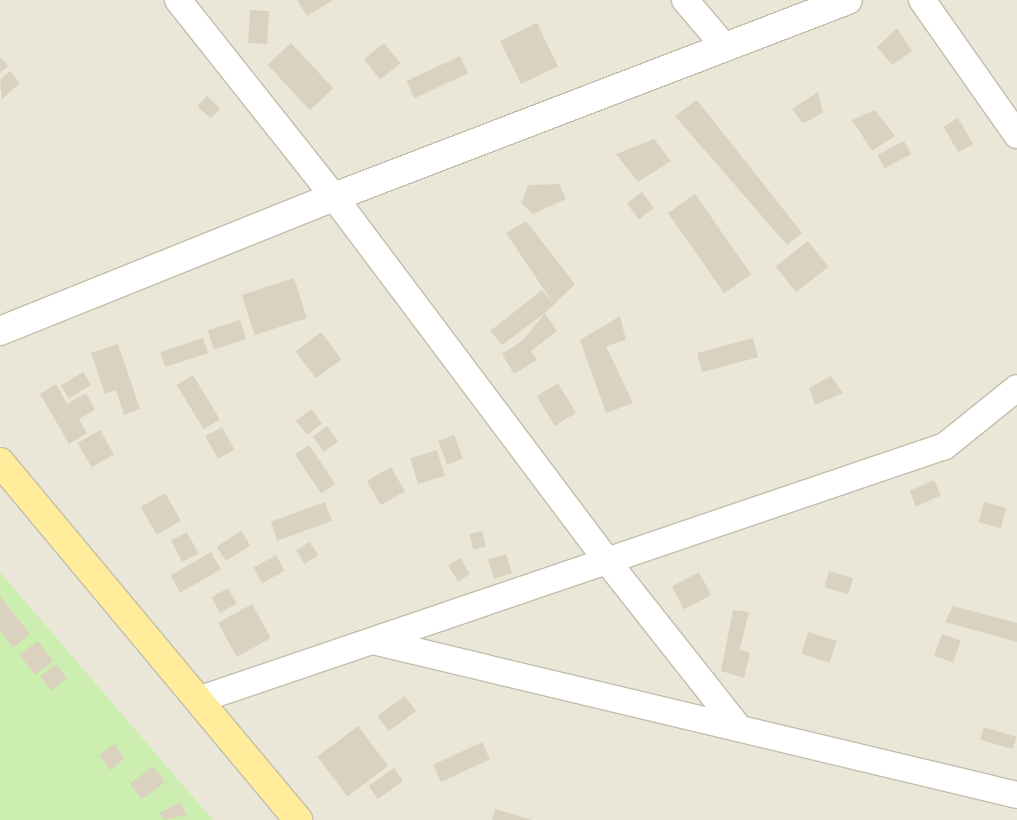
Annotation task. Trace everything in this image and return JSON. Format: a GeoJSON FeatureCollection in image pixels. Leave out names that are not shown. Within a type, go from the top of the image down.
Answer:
{"type":"FeatureCollection","features":[{"type":"Feature","properties":{"kind":"main road"},"geometry":{"type":"LineString","coordinates":[[0,462],[298,820]]}},
{"type":"Feature","properties":{"kind":"street"},"geometry":{"type":"LineString","coordinates":[[685,0],[725,47]]}},
{"type":"Feature","properties":{"kind":"street"},"geometry":{"type":"LineString","coordinates":[[0,331],[334,197],[848,0]]}},
{"type":"Feature","properties":{"kind":"street"},"geometry":{"type":"LineString","coordinates":[[922,0],[1017,135]]}},
{"type":"Feature","properties":{"kind":"street"},"geometry":{"type":"LineString","coordinates":[[181,1],[334,197],[607,561],[739,728]]}},
{"type":"Feature","properties":{"kind":"street"},"geometry":{"type":"LineString","coordinates":[[198,700],[945,446],[1017,388]]}},
{"type":"Feature","properties":{"kind":"street"},"geometry":{"type":"LineString","coordinates":[[373,641],[1017,795]]}},
{"type":"Feature","properties":{"kind":"shaded area"},"geometry":{"type":"Polygon","coordinates":[[[0,0],[1017,0],[1017,820],[213,820],[0,572],[0,0]]]}},
{"type":"Feature","properties":{"kind":"green space"},"geometry":{"type":"Polygon","coordinates":[[[0,572],[213,820],[0,820],[0,572]]]}},
{"type":"Feature","properties":{"kind":"building"},"geometry":{"type":"Polygon","coordinates":[[[297,0],[333,0],[307,16],[297,0]]]}},
{"type":"Feature","properties":{"kind":"building"},"geometry":{"type":"Polygon","coordinates":[[[250,10],[269,11],[267,44],[248,43],[250,10]]]}},
{"type":"Feature","properties":{"kind":"building"},"geometry":{"type":"Polygon","coordinates":[[[537,23],[558,66],[521,84],[500,41],[537,23]]]}},
{"type":"Feature","properties":{"kind":"building"},"geometry":{"type":"Polygon","coordinates":[[[897,28],[912,51],[892,65],[877,47],[897,28]]]}},
{"type":"Feature","properties":{"kind":"building"},"geometry":{"type":"Polygon","coordinates":[[[291,43],[333,88],[310,110],[268,65],[291,43]]]}},
{"type":"Feature","properties":{"kind":"building"},"geometry":{"type":"Polygon","coordinates":[[[384,43],[400,63],[380,80],[364,59],[384,43]]]}},
{"type":"Feature","properties":{"kind":"building"},"geometry":{"type":"Polygon","coordinates":[[[460,56],[468,73],[415,98],[407,81],[460,56]]]}},
{"type":"Feature","properties":{"kind":"building"},"geometry":{"type":"Polygon","coordinates":[[[0,57],[8,66],[0,73],[0,57]]]}},
{"type":"Feature","properties":{"kind":"building"},"geometry":{"type":"Polygon","coordinates":[[[10,71],[20,83],[2,99],[0,80],[10,71]]]}},
{"type":"Feature","properties":{"kind":"building"},"geometry":{"type":"Polygon","coordinates":[[[818,92],[823,113],[803,123],[792,109],[818,92]]]}},
{"type":"Feature","properties":{"kind":"building"},"geometry":{"type":"Polygon","coordinates":[[[207,96],[220,108],[211,119],[197,106],[207,96]]]}},
{"type":"Feature","properties":{"kind":"building"},"geometry":{"type":"Polygon","coordinates":[[[697,100],[802,233],[787,245],[675,116],[697,100]]]}},
{"type":"Feature","properties":{"kind":"building"},"geometry":{"type":"Polygon","coordinates":[[[875,110],[895,136],[872,151],[852,120],[875,110]]]}},
{"type":"Feature","properties":{"kind":"building"},"geometry":{"type":"Polygon","coordinates":[[[958,118],[973,144],[958,152],[943,126],[958,118]]]}},
{"type":"Feature","properties":{"kind":"building"},"geometry":{"type":"Polygon","coordinates":[[[654,139],[671,161],[638,182],[616,154],[654,139]]]}},
{"type":"Feature","properties":{"kind":"building"},"geometry":{"type":"Polygon","coordinates":[[[904,141],[911,154],[885,168],[878,155],[904,141]]]}},
{"type":"Feature","properties":{"kind":"building"},"geometry":{"type":"Polygon","coordinates":[[[559,184],[566,199],[533,214],[521,203],[528,185],[559,184]]]}},
{"type":"Feature","properties":{"kind":"building"},"geometry":{"type":"Polygon","coordinates":[[[642,192],[654,208],[639,219],[627,203],[642,192]]]}},
{"type":"Feature","properties":{"kind":"building"},"geometry":{"type":"Polygon","coordinates":[[[695,194],[751,274],[724,293],[668,213],[695,194]]]}},
{"type":"Feature","properties":{"kind":"building"},"geometry":{"type":"Polygon","coordinates":[[[526,221],[575,284],[545,313],[502,345],[490,331],[542,290],[553,303],[506,233],[526,221]]]}},
{"type":"Feature","properties":{"kind":"building"},"geometry":{"type":"Polygon","coordinates":[[[808,241],[828,267],[796,292],[776,266],[808,241]]]}},
{"type":"Feature","properties":{"kind":"building"},"geometry":{"type":"Polygon","coordinates":[[[294,278],[307,318],[255,335],[242,295],[294,278]]]}},
{"type":"Feature","properties":{"kind":"building"},"geometry":{"type":"Polygon","coordinates":[[[545,313],[557,331],[531,351],[537,360],[514,374],[502,354],[524,339],[545,313]]]}},
{"type":"Feature","properties":{"kind":"building"},"geometry":{"type":"Polygon","coordinates":[[[620,316],[626,340],[606,346],[633,403],[606,413],[580,340],[620,316]]]}},
{"type":"Feature","properties":{"kind":"building"},"geometry":{"type":"Polygon","coordinates":[[[240,320],[246,339],[214,350],[208,331],[240,320]]]}},
{"type":"Feature","properties":{"kind":"building"},"geometry":{"type":"Polygon","coordinates":[[[321,332],[341,359],[316,378],[295,351],[321,332]]]}},
{"type":"Feature","properties":{"kind":"building"},"geometry":{"type":"Polygon","coordinates":[[[203,338],[208,353],[165,367],[160,352],[203,338]]]}},
{"type":"Feature","properties":{"kind":"building"},"geometry":{"type":"Polygon","coordinates":[[[753,338],[758,357],[702,372],[697,353],[753,338]]]}},
{"type":"Feature","properties":{"kind":"building"},"geometry":{"type":"Polygon","coordinates":[[[118,344],[140,409],[124,415],[116,390],[105,394],[91,353],[118,344]]]}},
{"type":"Feature","properties":{"kind":"building"},"geometry":{"type":"Polygon","coordinates":[[[83,372],[91,385],[69,398],[61,386],[83,372]]]}},
{"type":"Feature","properties":{"kind":"building"},"geometry":{"type":"Polygon","coordinates":[[[193,375],[220,420],[203,429],[177,385],[193,375]]]}},
{"type":"Feature","properties":{"kind":"building"},"geometry":{"type":"Polygon","coordinates":[[[831,376],[843,393],[815,405],[809,388],[831,376]]]}},
{"type":"Feature","properties":{"kind":"building"},"geometry":{"type":"Polygon","coordinates":[[[558,383],[576,413],[555,426],[537,396],[558,383]]]}},
{"type":"Feature","properties":{"kind":"building"},"geometry":{"type":"Polygon","coordinates":[[[56,384],[67,404],[86,393],[95,410],[79,419],[87,433],[69,444],[40,394],[56,384]]]}},
{"type":"Feature","properties":{"kind":"building"},"geometry":{"type":"Polygon","coordinates":[[[311,409],[322,423],[307,435],[296,421],[311,409]]]}},
{"type":"Feature","properties":{"kind":"building"},"geometry":{"type":"Polygon","coordinates":[[[327,426],[338,441],[324,452],[312,437],[327,426]]]}},
{"type":"Feature","properties":{"kind":"building"},"geometry":{"type":"Polygon","coordinates":[[[222,427],[235,450],[218,459],[205,436],[222,427]]]}},
{"type":"Feature","properties":{"kind":"building"},"geometry":{"type":"Polygon","coordinates":[[[100,430],[114,454],[91,467],[77,443],[100,430]]]}},
{"type":"Feature","properties":{"kind":"building"},"geometry":{"type":"Polygon","coordinates":[[[454,435],[463,458],[447,464],[438,441],[454,435]]]}},
{"type":"Feature","properties":{"kind":"building"},"geometry":{"type":"Polygon","coordinates":[[[309,445],[335,484],[321,493],[295,455],[309,445]]]}},
{"type":"Feature","properties":{"kind":"building"},"geometry":{"type":"Polygon","coordinates":[[[437,450],[445,476],[418,484],[410,458],[437,450]]]}},
{"type":"Feature","properties":{"kind":"building"},"geometry":{"type":"Polygon","coordinates":[[[391,467],[405,491],[381,505],[367,481],[391,467]]]}},
{"type":"Feature","properties":{"kind":"building"},"geometry":{"type":"Polygon","coordinates":[[[934,480],[941,496],[916,507],[909,491],[934,480]]]}},
{"type":"Feature","properties":{"kind":"building"},"geometry":{"type":"Polygon","coordinates":[[[165,493],[181,521],[157,535],[141,507],[165,493]]]}},
{"type":"Feature","properties":{"kind":"building"},"geometry":{"type":"Polygon","coordinates":[[[325,502],[332,521],[277,541],[270,522],[325,502]]]}},
{"type":"Feature","properties":{"kind":"building"},"geometry":{"type":"Polygon","coordinates":[[[984,502],[1006,508],[1001,528],[979,522],[984,502]]]}},
{"type":"Feature","properties":{"kind":"building"},"geometry":{"type":"Polygon","coordinates":[[[241,531],[250,545],[226,561],[217,547],[241,531]]]}},
{"type":"Feature","properties":{"kind":"building"},"geometry":{"type":"Polygon","coordinates":[[[482,531],[486,547],[473,550],[469,534],[482,531]]]}},
{"type":"Feature","properties":{"kind":"building"},"geometry":{"type":"Polygon","coordinates":[[[187,532],[198,553],[182,562],[171,540],[187,532]]]}},
{"type":"Feature","properties":{"kind":"building"},"geometry":{"type":"Polygon","coordinates":[[[310,542],[318,556],[304,564],[296,550],[310,542]]]}},
{"type":"Feature","properties":{"kind":"building"},"geometry":{"type":"Polygon","coordinates":[[[211,552],[221,569],[180,593],[170,576],[211,552]]]}},
{"type":"Feature","properties":{"kind":"building"},"geometry":{"type":"Polygon","coordinates":[[[506,554],[512,573],[494,579],[488,560],[506,554]]]}},
{"type":"Feature","properties":{"kind":"building"},"geometry":{"type":"Polygon","coordinates":[[[276,555],[285,571],[262,583],[253,568],[276,555]]]}},
{"type":"Feature","properties":{"kind":"building"},"geometry":{"type":"Polygon","coordinates":[[[460,558],[470,574],[458,582],[448,565],[460,558]]]}},
{"type":"Feature","properties":{"kind":"building"},"geometry":{"type":"Polygon","coordinates":[[[829,571],[853,578],[848,594],[824,587],[829,571]]]}},
{"type":"Feature","properties":{"kind":"building"},"geometry":{"type":"Polygon","coordinates":[[[699,572],[711,595],[684,610],[672,587],[699,572]]]}},
{"type":"Feature","properties":{"kind":"building"},"geometry":{"type":"Polygon","coordinates":[[[228,588],[237,604],[220,613],[211,597],[228,588]]]}},
{"type":"Feature","properties":{"kind":"building"},"geometry":{"type":"Polygon","coordinates":[[[0,596],[30,634],[13,648],[0,631],[0,596]]]}},
{"type":"Feature","properties":{"kind":"building"},"geometry":{"type":"Polygon","coordinates":[[[252,604],[271,638],[237,657],[218,623],[252,604]]]}},
{"type":"Feature","properties":{"kind":"building"},"geometry":{"type":"Polygon","coordinates":[[[953,606],[1017,623],[1017,642],[945,622],[953,606]]]}},
{"type":"Feature","properties":{"kind":"building"},"geometry":{"type":"Polygon","coordinates":[[[733,610],[749,612],[740,649],[750,653],[744,678],[721,671],[733,610]]]}},
{"type":"Feature","properties":{"kind":"building"},"geometry":{"type":"Polygon","coordinates":[[[808,632],[837,641],[830,663],[801,654],[808,632]]]}},
{"type":"Feature","properties":{"kind":"building"},"geometry":{"type":"Polygon","coordinates":[[[942,634],[961,641],[953,662],[934,656],[942,634]]]}},
{"type":"Feature","properties":{"kind":"building"},"geometry":{"type":"Polygon","coordinates":[[[38,641],[53,661],[35,675],[20,655],[38,641]]]}},
{"type":"Feature","properties":{"kind":"building"},"geometry":{"type":"Polygon","coordinates":[[[56,664],[67,678],[51,690],[40,676],[56,664]]]}},
{"type":"Feature","properties":{"kind":"building"},"geometry":{"type":"Polygon","coordinates":[[[405,696],[416,711],[389,731],[377,716],[405,696]]]}},
{"type":"Feature","properties":{"kind":"building"},"geometry":{"type":"Polygon","coordinates":[[[358,726],[388,766],[347,797],[317,757],[358,726]]]}},
{"type":"Feature","properties":{"kind":"building"},"geometry":{"type":"Polygon","coordinates":[[[984,727],[1017,737],[1013,749],[980,739],[984,727]]]}},
{"type":"Feature","properties":{"kind":"building"},"geometry":{"type":"Polygon","coordinates":[[[482,742],[490,759],[441,782],[433,765],[482,742]]]}},
{"type":"Feature","properties":{"kind":"building"},"geometry":{"type":"Polygon","coordinates":[[[114,744],[125,758],[110,770],[99,756],[114,744]]]}},
{"type":"Feature","properties":{"kind":"building"},"geometry":{"type":"Polygon","coordinates":[[[153,766],[165,782],[142,799],[130,783],[153,766]]]}},
{"type":"Feature","properties":{"kind":"building"},"geometry":{"type":"Polygon","coordinates":[[[394,768],[403,781],[378,799],[369,786],[394,768]]]}},
{"type":"Feature","properties":{"kind":"building"},"geometry":{"type":"Polygon","coordinates":[[[180,802],[187,815],[164,820],[160,813],[180,802]]]}},
{"type":"Feature","properties":{"kind":"building"},"geometry":{"type":"Polygon","coordinates":[[[495,809],[532,820],[492,820],[495,809]]]}}]}
